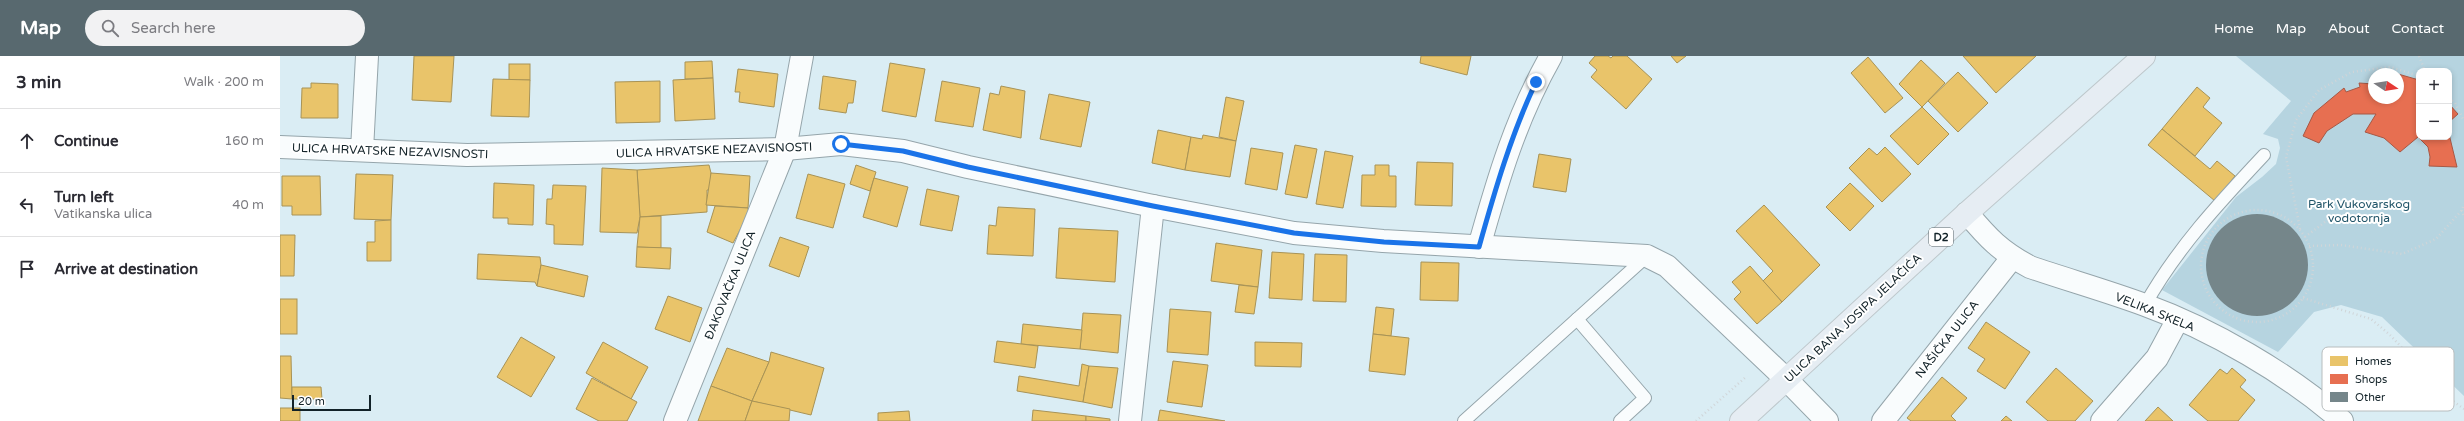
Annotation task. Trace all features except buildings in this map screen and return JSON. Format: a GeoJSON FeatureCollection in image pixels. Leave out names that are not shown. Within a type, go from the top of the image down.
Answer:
{"type":"FeatureCollection","features":[{"type":"Feature","properties":{"kind":"main road","name":"ULICA BANA JOSIPA JELAČIĆA"},"geometry":{"type":"LineString","coordinates":[[1741,421],[1967,213],[2144,56]]}},
{"type":"Feature","properties":{"kind":"street"},"geometry":{"type":"LineString","coordinates":[[362,150],[367,56]]}},
{"type":"Feature","properties":{"kind":"street","name":"ĐAKOVAČKA ULICA"},"geometry":{"type":"LineString","coordinates":[[675,421],[786,149],[802,56]]}},
{"type":"Feature","properties":{"kind":"street"},"geometry":{"type":"LineString","coordinates":[[1479,247],[1502,164],[1520,117],[1551,56]]}},
{"type":"Feature","properties":{"kind":"street","name":"ULICA HRVATSKE NEZAVISNOSTI"},"geometry":{"type":"LineString","coordinates":[[280,148],[467,155],[786,149],[841,144],[903,151],[968,167],[1153,206],[1294,233],[1384,242],[1647,256],[1667,266],[1786,379]]}},
{"type":"Feature","properties":{"kind":"street"},"geometry":{"type":"LineString","coordinates":[[1130,421],[1153,206]]}},
{"type":"Feature","properties":{"kind":"street","name":"VELIKA SKELA"},"geometry":{"type":"LineString","coordinates":[[1967,213],[1998,249],[2012,258],[2030,267],[2145,305],[2178,319],[2277,372],[2322,406]]}},
{"type":"Feature","properties":{"kind":"street","name":"NAŠIČKA ULICA"},"geometry":{"type":"LineString","coordinates":[[1883,421],[2012,258]]}},
{"type":"Feature","properties":{"kind":"street"},"geometry":{"type":"LineString","coordinates":[[2102,421],[2157,358],[2178,319]]}},
{"type":"Feature","properties":{"kind":"street"},"geometry":{"type":"LineString","coordinates":[[1786,379],[1826,421]]}},
{"type":"Feature","properties":{"kind":"street","name":"VELIKA SKELA"},"geometry":{"type":"LineString","coordinates":[[2329,411],[2342,421]]}},
{"type":"Feature","properties":{"kind":"lane"},"geometry":{"type":"LineString","coordinates":[[2145,305],[2161,276],[2204,220],[2264,155]]}},
{"type":"Feature","properties":{"kind":"lane"},"geometry":{"type":"LineString","coordinates":[[1464,421],[1647,256]]}},
{"type":"Feature","properties":{"kind":"lane"},"geometry":{"type":"LineString","coordinates":[[1577,319],[1645,398],[1620,421]]}},
{"type":"Feature","properties":{"kind":"path"},"geometry":{"type":"LineString","coordinates":[[2419,56],[2424,68]]}},
{"type":"Feature","properties":{"kind":"path"},"geometry":{"type":"LineString","coordinates":[[2300,230],[2286,157],[2296,120],[2319,90],[2352,72],[2390,68],[2416,75]]}},
{"type":"Feature","properties":{"kind":"path"},"geometry":{"type":"LineString","coordinates":[[2452,100],[2455,103],[2464,121]]}},
{"type":"Feature","properties":{"kind":"path"},"geometry":{"type":"LineString","coordinates":[[2309,246],[2341,245],[2402,254],[2436,239],[2462,210],[2464,204]]}},
{"type":"Feature","properties":{"kind":"path"},"geometry":{"type":"LineString","coordinates":[[2249,210],[2268,210],[2286,218],[2300,230],[2305,238],[2309,246],[2313,267],[2310,283],[2303,298],[2292,309],[2280,317],[2266,321],[2251,322],[2235,318],[2221,309],[2211,298],[2203,280],[2201,261],[2206,243],[2216,227],[2231,215],[2249,210]]}},
{"type":"Feature","properties":{"kind":"path"},"geometry":{"type":"LineString","coordinates":[[2462,210],[2464,217]]}},
{"type":"Feature","properties":{"kind":"path"},"geometry":{"type":"LineString","coordinates":[[2305,238],[2337,213]]}},
{"type":"Feature","properties":{"kind":"path"},"geometry":{"type":"LineString","coordinates":[[2303,298],[2371,319],[2390,334],[2402,347]]}},
{"type":"Feature","properties":{"kind":"path"},"geometry":{"type":"LineString","coordinates":[[2454,402],[2464,409]]}},
{"type":"Feature","properties":{"kind":"green space","name":"Park Vukovarskog vodotornja"},"geometry":{"type":"Polygon","coordinates":[[[2236,56],[2464,56],[2464,396],[2454,386],[2454,347],[2413,347],[2382,317],[2341,305],[2314,312],[2278,352],[2162,290],[2236,197],[2276,164],[2280,148],[2278,139],[2263,134],[2291,101],[2236,56]]]}},
{"type":"Feature","properties":{"kind":"route"},"geometry":{"type":"LineString","coordinates":[[841,144],[903,151],[968,167],[1153,206],[1294,233],[1384,242],[1479,247],[1502,164],[1520,117],[1536,82]]}}]}
